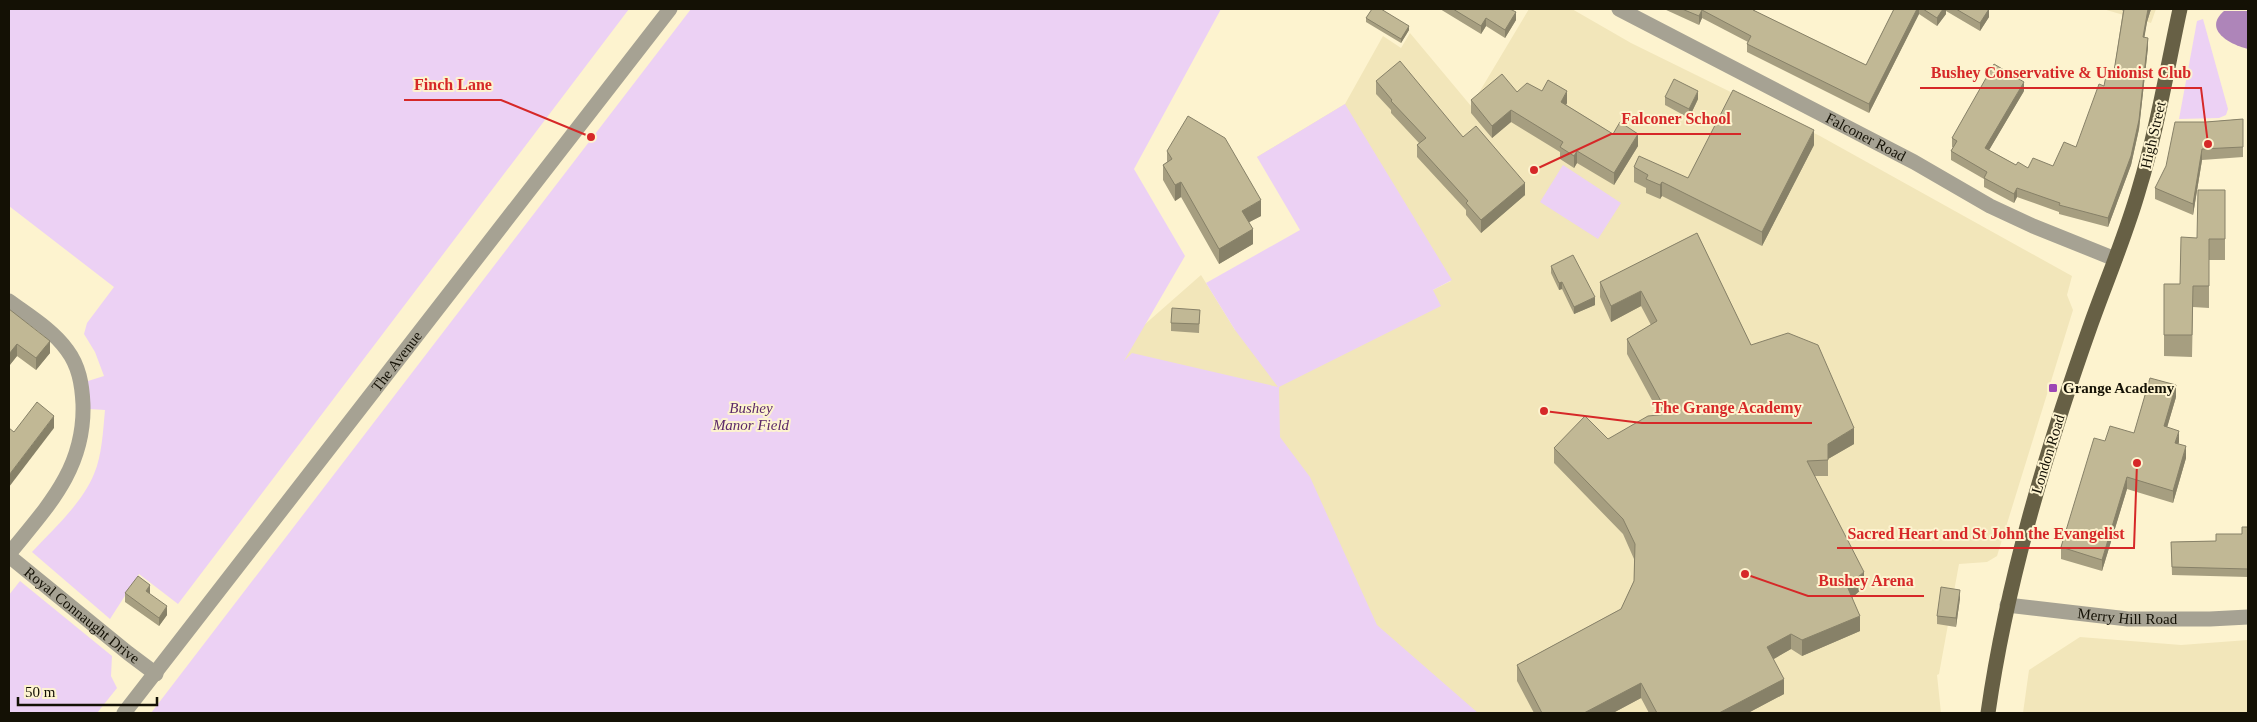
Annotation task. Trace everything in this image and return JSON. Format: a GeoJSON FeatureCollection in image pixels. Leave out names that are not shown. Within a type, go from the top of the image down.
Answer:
{"type":"FeatureCollection","features":[{"type":"Feature","properties":{"kind":"main road","name":"High Street"},"geometry":{"type":"LineString","coordinates":[[2115,259],[2139,191],[2155,136],[2180,9]]}},
{"type":"Feature","properties":{"kind":"main road","name":"London Road"},"geometry":{"type":"LineString","coordinates":[[1988,713],[2007,605],[2027,523],[2062,410],[2115,259]]}},
{"type":"Feature","properties":{"kind":"street","name":"The Avenue"},"geometry":{"type":"LineString","coordinates":[[124,713],[670,9]]}},
{"type":"Feature","properties":{"kind":"street","name":"Falconer Road"},"geometry":{"type":"LineString","coordinates":[[1619,9],[1914,162],[1990,206],[2033,226],[2115,259]]}},
{"type":"Feature","properties":{"kind":"street","name":"Royal Connaught Drive"},"geometry":{"type":"LineString","coordinates":[[9,301],[52,334],[66,349],[77,367],[83,392],[83,417],[80,444],[70,471],[54,498],[9,555],[156,674]]}},
{"type":"Feature","properties":{"kind":"street","name":"Merry Hill Road"},"geometry":{"type":"LineString","coordinates":[[2007,605],[2128,619],[2210,620],[2248,617]]}},
{"type":"Feature","properties":{"kind":"shaded area"},"geometry":{"type":"Polygon","coordinates":[[[1529,9],[1572,9],[1631,43],[1820,136],[2072,276],[2067,295],[2073,310],[1997,556],[1987,562],[1959,564],[1939,674],[1937,675],[1941,713],[1022,713],[1020,434],[1201,275],[1235,330],[1433,290],[1451,281],[1257,157],[1345,104],[1383,36],[1401,48],[1410,33],[1471,106],[1529,9]]]}},
{"type":"Feature","properties":{"kind":"shaded area"},"geometry":{"type":"Polygon","coordinates":[[[2103,9],[2156,9],[2151,23],[2103,9]]]}},
{"type":"Feature","properties":{"kind":"shaded area"},"geometry":{"type":"Polygon","coordinates":[[[2224,11],[2248,11],[2248,49],[2227,40],[2217,30],[2218,18],[2224,11]]]}},
{"type":"Feature","properties":{"kind":"shaded area"},"geometry":{"type":"Polygon","coordinates":[[[2080,637],[2181,645],[2248,640],[2248,713],[2023,713],[2029,670],[2080,637]]]}},
{"type":"Feature","properties":{"kind":"green space"},"geometry":{"type":"Polygon","coordinates":[[[9,9],[629,9],[178,604],[139,574],[110,619],[32,552],[82,496],[97,467],[102,443],[105,410],[89,409],[88,381],[104,376],[95,352],[84,334],[87,323],[114,287],[9,206],[9,9]]]}},
{"type":"Feature","properties":{"kind":"green space","name":"Bushey Manor Field"},"geometry":{"type":"Polygon","coordinates":[[[691,9],[1221,9],[1134,169],[1185,256],[1124,361],[1132,353],[1278,387],[1235,330],[1206,283],[1300,230],[1257,157],[1345,104],[1452,280],[1433,290],[1441,306],[1279,387],[1280,437],[1310,477],[1377,625],[1478,713],[151,713],[691,9]]]}},
{"type":"Feature","properties":{"kind":"green space"},"geometry":{"type":"Polygon","coordinates":[[[2203,19],[2228,109],[2226,115],[2219,118],[2179,119],[2197,21],[2203,19]]]}},
{"type":"Feature","properties":{"kind":"green space"},"geometry":{"type":"Polygon","coordinates":[[[1563,165],[1621,203],[1598,239],[1540,202],[1563,165]]]}},
{"type":"Feature","properties":{"kind":"green space"},"geometry":{"type":"Polygon","coordinates":[[[20,581],[112,656],[111,676],[117,688],[97,713],[9,713],[9,595],[20,581]]]}},
{"type":"Feature","properties":{"kind":"building"},"geometry":{"type":"Polygon","coordinates":[[[1372,9],[1381,9],[1409,26],[1401,39],[1366,18],[1372,9]]]}},
{"type":"Feature","properties":{"kind":"building"},"geometry":{"type":"Polygon","coordinates":[[[1453,9],[1510,9],[1516,12],[1505,30],[1486,18],[1481,26],[1453,9]]]}},
{"type":"Feature","properties":{"kind":"building"},"geometry":{"type":"Polygon","coordinates":[[[1682,9],[1753,9],[1866,65],[1894,9],[1917,9],[1869,104],[1747,44],[1751,36],[1702,10],[1699,16],[1682,9]]]}},
{"type":"Feature","properties":{"kind":"building"},"geometry":{"type":"Polygon","coordinates":[[[1923,9],[1943,9],[1937,18],[1923,9]]]}},
{"type":"Feature","properties":{"kind":"building"},"geometry":{"type":"Polygon","coordinates":[[[1956,9],[1989,9],[1980,23],[1956,9]]]}},
{"type":"Feature","properties":{"kind":"building"},"geometry":{"type":"Polygon","coordinates":[[[2124,9],[2148,9],[2143,37],[2148,38],[2139,120],[2131,156],[2108,218],[2059,205],[2060,203],[2017,188],[2014,194],[1984,178],[1987,172],[1951,151],[1957,141],[1952,138],[1994,64],[2024,82],[1985,148],[2016,165],[2018,162],[2028,168],[2033,158],[2053,166],[2064,142],[2076,147],[2099,84],[2104,86],[2107,70],[2114,71],[2124,9]]]}},
{"type":"Feature","properties":{"kind":"building"},"geometry":{"type":"Polygon","coordinates":[[[1400,61],[1463,137],[1476,126],[1525,183],[1481,220],[1466,203],[1468,201],[1417,145],[1426,138],[1391,101],[1376,81],[1400,61]]]}},
{"type":"Feature","properties":{"kind":"building"},"geometry":{"type":"Polygon","coordinates":[[[1502,74],[1517,92],[1527,83],[1542,91],[1548,80],[1567,91],[1561,102],[1613,134],[1620,122],[1638,134],[1614,173],[1577,151],[1574,156],[1560,147],[1563,142],[1511,110],[1492,126],[1471,100],[1502,74]]]}},
{"type":"Feature","properties":{"kind":"building"},"geometry":{"type":"Polygon","coordinates":[[[1674,79],[1698,91],[1689,109],[1665,97],[1674,79]]]}},
{"type":"Feature","properties":{"kind":"building"},"geometry":{"type":"Polygon","coordinates":[[[1733,90],[1814,130],[1762,232],[1662,182],[1660,185],[1646,179],[1648,175],[1634,167],[1639,156],[1688,178],[1733,90]]]}},
{"type":"Feature","properties":{"kind":"building"},"geometry":{"type":"Polygon","coordinates":[[[1188,116],[1225,138],[1261,200],[1242,211],[1253,229],[1219,249],[1181,182],[1175,185],[1163,165],[1172,159],[1167,151],[1188,116]]]}},
{"type":"Feature","properties":{"kind":"building"},"geometry":{"type":"Polygon","coordinates":[[[2243,119],[2243,147],[2202,149],[2193,204],[2155,188],[2166,166],[2175,122],[2243,119]]]}},
{"type":"Feature","properties":{"kind":"building"},"geometry":{"type":"Polygon","coordinates":[[[2198,190],[2225,190],[2225,239],[2209,239],[2209,286],[2193,286],[2192,335],[2164,335],[2164,284],[2180,284],[2181,237],[2197,238],[2198,190]]]}},
{"type":"Feature","properties":{"kind":"building"},"geometry":{"type":"Polygon","coordinates":[[[1697,233],[1751,345],[1788,333],[1818,345],[1854,428],[1828,444],[1828,460],[1807,461],[1864,572],[1847,586],[1860,616],[1802,640],[1791,634],[1767,647],[1784,679],[1719,713],[1657,713],[1641,683],[1584,713],[1542,713],[1517,665],[1621,609],[1634,581],[1635,544],[1623,519],[1554,448],[1585,416],[1608,439],[1648,416],[1668,414],[1627,339],[1657,321],[1641,291],[1611,306],[1600,282],[1697,233]]]}},
{"type":"Feature","properties":{"kind":"building"},"geometry":{"type":"Polygon","coordinates":[[[1573,255],[1595,297],[1574,307],[1562,282],[1559,283],[1551,266],[1573,255]]]}},
{"type":"Feature","properties":{"kind":"building"},"geometry":{"type":"Polygon","coordinates":[[[1172,308],[1200,310],[1199,324],[1171,323],[1172,308]]]}},
{"type":"Feature","properties":{"kind":"building"},"geometry":{"type":"Polygon","coordinates":[[[9,309],[50,341],[36,358],[17,344],[9,354],[9,309]]]}},
{"type":"Feature","properties":{"kind":"building"},"geometry":{"type":"Polygon","coordinates":[[[2150,378],[2176,385],[2164,426],[2179,431],[2175,443],[2186,446],[2173,491],[2127,477],[2102,560],[2061,547],[2094,438],[2105,441],[2110,426],[2134,433],[2150,378]]]}},
{"type":"Feature","properties":{"kind":"building"},"geometry":{"type":"Polygon","coordinates":[[[37,402],[54,416],[9,475],[9,428],[14,432],[37,402]]]}},
{"type":"Feature","properties":{"kind":"building"},"geometry":{"type":"Polygon","coordinates":[[[2242,527],[2248,527],[2248,569],[2172,567],[2171,542],[2216,541],[2216,534],[2242,534],[2242,527]]]}},
{"type":"Feature","properties":{"kind":"building"},"geometry":{"type":"Polygon","coordinates":[[[138,576],[150,585],[146,591],[167,606],[159,618],[125,593],[138,576]]]}},
{"type":"Feature","properties":{"kind":"building"},"geometry":{"type":"Polygon","coordinates":[[[1941,587],[1960,590],[1956,618],[1937,616],[1941,587]]]}},
{"type":"Feature","properties":{"kind":"place","name":"Finch Lane"},"geometry":{"type":"Point","coordinates":[591,137]}},
{"type":"Feature","properties":{"kind":"place","name":"Bushey Conservative & Unionist Club"},"geometry":{"type":"Point","coordinates":[2208,144]}},
{"type":"Feature","properties":{"kind":"place","name":"Falconer School"},"geometry":{"type":"Point","coordinates":[1534,170]}},
{"type":"Feature","properties":{"kind":"place","name":"Grange Academy"},"geometry":{"type":"Point","coordinates":[2053,388]}},
{"type":"Feature","properties":{"kind":"place","name":"The Grange Academy"},"geometry":{"type":"Point","coordinates":[1544,411]}},
{"type":"Feature","properties":{"kind":"place","name":"Sacred Heart and St John the Evangelist"},"geometry":{"type":"Point","coordinates":[2137,463]}},
{"type":"Feature","properties":{"kind":"place","name":"Bushey Arena"},"geometry":{"type":"Point","coordinates":[1745,574]}}]}
